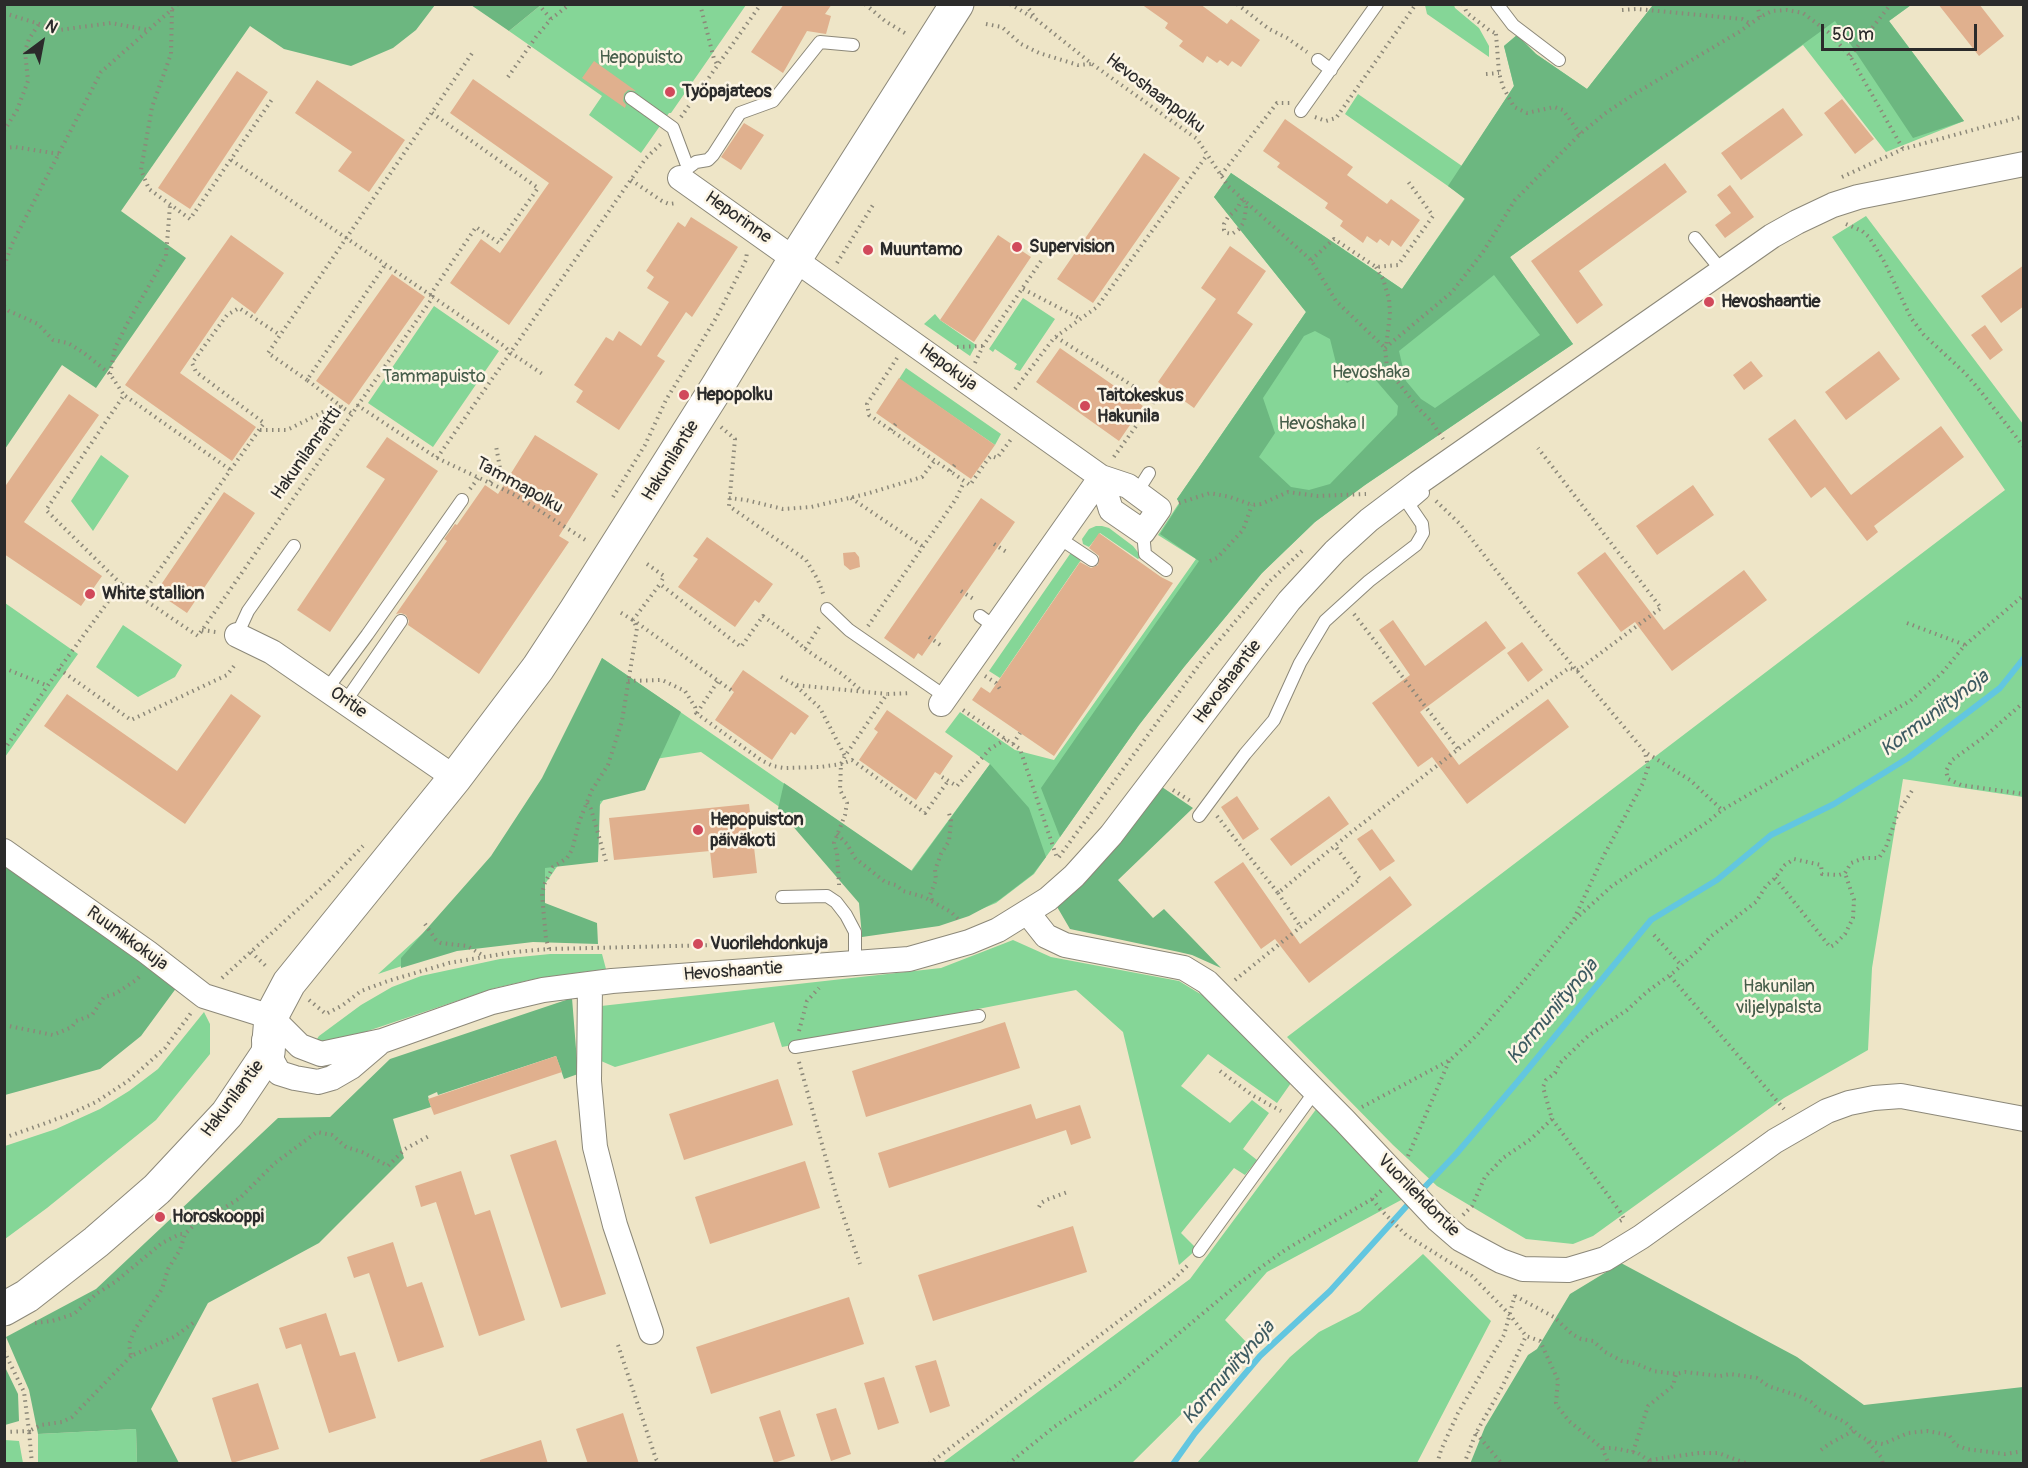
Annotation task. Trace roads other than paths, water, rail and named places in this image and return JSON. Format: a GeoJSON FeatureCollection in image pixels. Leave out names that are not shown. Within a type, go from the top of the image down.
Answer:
{"type":"FeatureCollection","features":[{"type":"Feature","properties":{"kind":"main road","name":"Hakunilantie"},"geometry":{"type":"LineString","coordinates":[[4,1294],[43,1269],[134,1193],[177,1150],[243,1068],[278,976],[404,843],[511,704],[576,610],[957,4]]}},
{"type":"Feature","properties":{"kind":"main road","name":"Hakunilantie"},"geometry":{"type":"LineString","coordinates":[[17,1315],[27,1296],[96,1242],[157,1189],[227,1114],[268,1053],[263,1015]]}},
{"type":"Feature","properties":{"kind":"street","name":"Hevoshaantie"},"geometry":{"type":"LineString","coordinates":[[263,1015],[300,1046],[321,1054],[382,1041],[492,1002],[543,990],[686,975],[909,958],[944,950],[998,930],[1047,899],[1074,876],[1111,836],[1297,593],[1335,551],[1418,483],[1780,231],[1833,205],[1858,196],[2024,164]]}},
{"type":"Feature","properties":{"kind":"street","name":"Heporinne"},"geometry":{"type":"LineString","coordinates":[[684,173],[795,259]]}},
{"type":"Feature","properties":{"kind":"street","name":"Hepokuja"},"geometry":{"type":"LineString","coordinates":[[795,259],[1107,468],[1128,486],[1143,483],[1159,509],[1143,532]]}},
{"type":"Feature","properties":{"kind":"street"},"geometry":{"type":"LineString","coordinates":[[1107,468],[1111,510],[1143,532]]}},
{"type":"Feature","properties":{"kind":"street"},"geometry":{"type":"LineString","coordinates":[[949,703],[988,622],[1059,538],[1107,468]]}},
{"type":"Feature","properties":{"kind":"street","name":"Oritie"},"geometry":{"type":"LineString","coordinates":[[237,635],[272,652],[455,778]]}},
{"type":"Feature","properties":{"kind":"street","name":"Ruunikkokuja"},"geometry":{"type":"LineString","coordinates":[[4,851],[204,996],[263,1015]]}},
{"type":"Feature","properties":{"kind":"street","name":"Vuorilehdontie"},"geometry":{"type":"LineString","coordinates":[[1027,912],[1046,936],[1065,945],[1184,968],[1206,982],[1316,1090],[1401,1181],[1449,1218],[1460,1239],[1502,1261],[1523,1269],[1568,1270],[1617,1253],[1775,1141],[1827,1111],[1849,1103],[1901,1095],[2024,1119]]}},
{"type":"Feature","properties":{"kind":"street"},"geometry":{"type":"LineString","coordinates":[[590,984],[589,1081],[595,1147],[615,1225],[651,1332]]}},
{"type":"Feature","properties":{"kind":"street","name":"Hevoshaantie"},"geometry":{"type":"LineString","coordinates":[[268,1053],[279,1073],[318,1082],[332,1078],[351,1066],[382,1041]]}},
{"type":"Feature","properties":{"kind":"lane"},"geometry":{"type":"LineString","coordinates":[[1301,111],[1377,4]]}},
{"type":"Feature","properties":{"kind":"lane"},"geometry":{"type":"LineString","coordinates":[[1497,4],[1514,25],[1559,60]]}},
{"type":"Feature","properties":{"kind":"lane"},"geometry":{"type":"LineString","coordinates":[[631,98],[673,128],[684,173],[696,162],[708,160],[713,156],[740,114],[773,101],[820,42],[853,45]]}},
{"type":"Feature","properties":{"kind":"lane"},"geometry":{"type":"LineString","coordinates":[[1318,60],[1331,70]]}},
{"type":"Feature","properties":{"kind":"lane"},"geometry":{"type":"LineString","coordinates":[[1695,238],[1722,270]]}},
{"type":"Feature","properties":{"kind":"lane"},"geometry":{"type":"LineString","coordinates":[[1199,816],[1245,754],[1274,720],[1309,645],[1325,621],[1416,544],[1423,532],[1422,524],[1409,505],[1425,492],[1418,483]]}},
{"type":"Feature","properties":{"kind":"lane"},"geometry":{"type":"LineString","coordinates":[[336,695],[360,645],[462,500]]}},
{"type":"Feature","properties":{"kind":"lane"},"geometry":{"type":"LineString","coordinates":[[1143,532],[1144,554],[1166,570]]}},
{"type":"Feature","properties":{"kind":"lane"},"geometry":{"type":"LineString","coordinates":[[1059,538],[1092,560]]}},
{"type":"Feature","properties":{"kind":"lane"},"geometry":{"type":"LineString","coordinates":[[237,635],[248,611],[294,546]]}},
{"type":"Feature","properties":{"kind":"lane"},"geometry":{"type":"LineString","coordinates":[[827,609],[840,623],[949,703]]}},
{"type":"Feature","properties":{"kind":"lane"},"geometry":{"type":"LineString","coordinates":[[336,695],[401,621]]}},
{"type":"Feature","properties":{"kind":"lane"},"geometry":{"type":"LineString","coordinates":[[782,897],[827,896],[837,902],[855,932],[845,964]]}},
{"type":"Feature","properties":{"kind":"lane"},"geometry":{"type":"LineString","coordinates":[[795,1047],[979,1016]]}},
{"type":"Feature","properties":{"kind":"lane"},"geometry":{"type":"LineString","coordinates":[[1199,1251],[1316,1090]]}},
{"type":"Feature","properties":{"kind":"waterway","name":"Kormuniitynoja"},"geometry":{"type":"LineString","coordinates":[[1420,1192],[1457,1153],[1519,1080],[1651,920],[1717,880],[1771,835],[1834,804],[1908,758],[2000,688],[2024,658]]}},
{"type":"Feature","properties":{"kind":"waterway","name":"Kormuniitynoja"},"geometry":{"type":"LineString","coordinates":[[1173,1464],[1195,1433],[1260,1356],[1330,1291],[1413,1199]]}},
{"type":"Feature","properties":{"kind":"place","name":"Työpajateos"},"geometry":{"type":"Point","coordinates":[670,92]}},
{"type":"Feature","properties":{"kind":"place","name":"Supervision"},"geometry":{"type":"Point","coordinates":[1017,247]}},
{"type":"Feature","properties":{"kind":"place","name":"Muuntamo"},"geometry":{"type":"Point","coordinates":[868,250]}},
{"type":"Feature","properties":{"kind":"place","name":"Hevoshaantie"},"geometry":{"type":"Point","coordinates":[1709,302]}},
{"type":"Feature","properties":{"kind":"place","name":"Hepopolku"},"geometry":{"type":"Point","coordinates":[684,395]}},
{"type":"Feature","properties":{"kind":"place","name":"Taitokeskus Hakunila"},"geometry":{"type":"Point","coordinates":[1085,406]}},
{"type":"Feature","properties":{"kind":"place","name":"White stallion"},"geometry":{"type":"Point","coordinates":[90,594]}},
{"type":"Feature","properties":{"kind":"place","name":"Hepopuiston päiväkoti"},"geometry":{"type":"Point","coordinates":[698,830]}},
{"type":"Feature","properties":{"kind":"place","name":"Vuorilehdonkuja"},"geometry":{"type":"Point","coordinates":[698,944]}},
{"type":"Feature","properties":{"kind":"place","name":"Horoskooppi"},"geometry":{"type":"Point","coordinates":[160,1217]}},
{"type":"Feature","properties":{"kind":"park label","name":"Hepopuisto"},"geometry":{"type":"Point","coordinates":[641,58]}},
{"type":"Feature","properties":{"kind":"park label","name":"Hevoshaka"},"geometry":{"type":"Point","coordinates":[1371,373]}},
{"type":"Feature","properties":{"kind":"park label","name":"Tammapuisto"},"geometry":{"type":"Point","coordinates":[434,377]}},
{"type":"Feature","properties":{"kind":"park label","name":"Hevoshaka I"},"geometry":{"type":"Point","coordinates":[1322,424]}},
{"type":"Feature","properties":{"kind":"park label","name":"Hakunilan viljelypalsta"},"geometry":{"type":"Point","coordinates":[1779,997]}}]}
